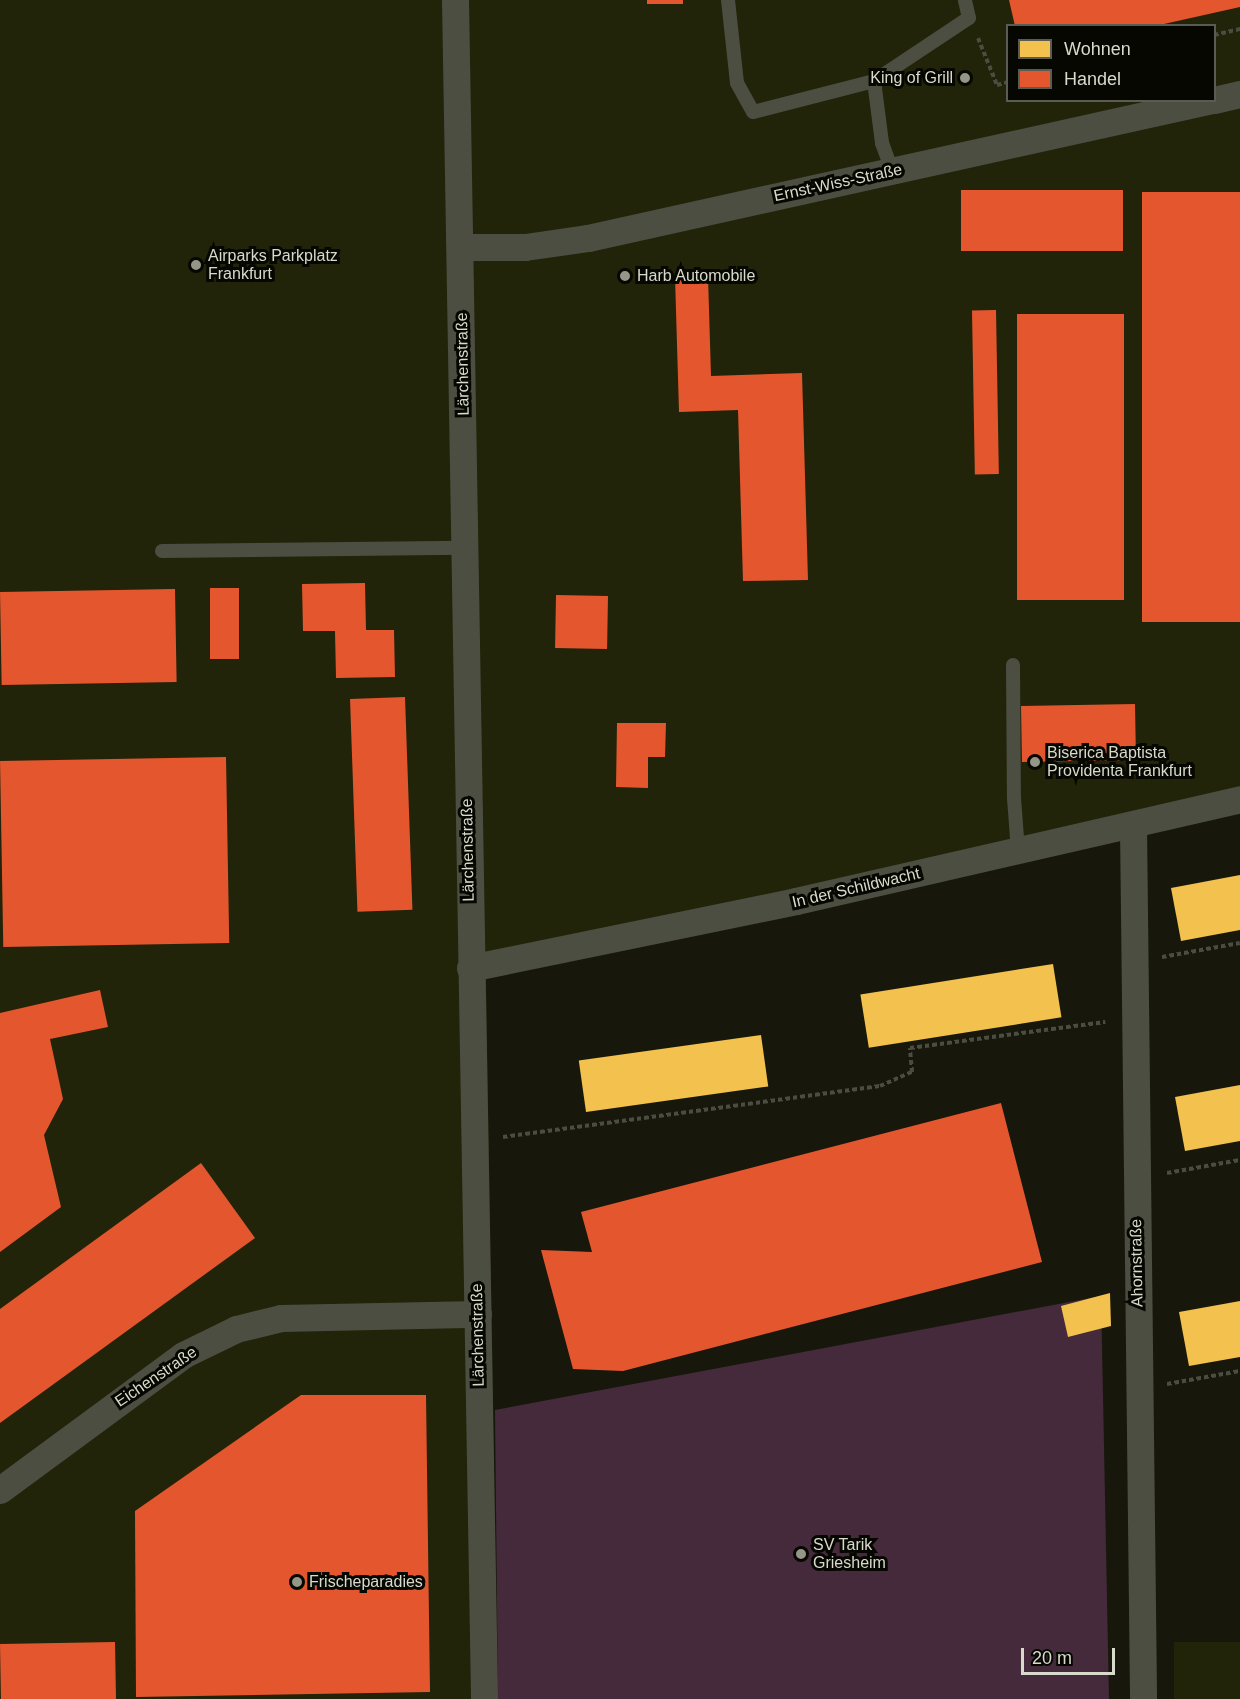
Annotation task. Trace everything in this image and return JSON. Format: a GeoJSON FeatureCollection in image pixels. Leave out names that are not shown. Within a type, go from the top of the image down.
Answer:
{"type":"FeatureCollection","features":[{"type":"Feature","properties":{"kind":"street","name":"Lärchenstraße"},"geometry":{"type":"LineString","coordinates":[[455,0],[484,1699]]}},
{"type":"Feature","properties":{"kind":"street","name":"Ernst-Wiss-Straße"},"geometry":{"type":"LineString","coordinates":[[1216,100],[1240,94]]}},
{"type":"Feature","properties":{"kind":"street","name":"Ernst-Wiss-Straße"},"geometry":{"type":"LineString","coordinates":[[461,247],[525,247],[588,238],[1205,102]]}},
{"type":"Feature","properties":{"kind":"street","name":"In der Schildwacht"},"geometry":{"type":"LineString","coordinates":[[470,968],[1132,826],[1240,799]]}},
{"type":"Feature","properties":{"kind":"street","name":"Ahornstraße"},"geometry":{"type":"LineString","coordinates":[[1132,826],[1143,1699]]}},
{"type":"Feature","properties":{"kind":"street","name":"Eichenstraße"},"geometry":{"type":"LineString","coordinates":[[0,1490],[183,1355],[236,1329],[281,1318],[478,1314]]}},
{"type":"Feature","properties":{"kind":"lane"},"geometry":{"type":"LineString","coordinates":[[728,0],[737,83],[753,112],[874,81],[969,18],[965,0]]}},
{"type":"Feature","properties":{"kind":"lane"},"geometry":{"type":"LineString","coordinates":[[874,81],[882,143],[891,171]]}},
{"type":"Feature","properties":{"kind":"lane"},"geometry":{"type":"LineString","coordinates":[[162,551],[465,548]]}},
{"type":"Feature","properties":{"kind":"lane"},"geometry":{"type":"LineString","coordinates":[[1013,665],[1014,798],[1018,851]]}},
{"type":"Feature","properties":{"kind":"path"},"geometry":{"type":"LineString","coordinates":[[969,18],[997,85],[1006,83]]}},
{"type":"Feature","properties":{"kind":"path"},"geometry":{"type":"LineString","coordinates":[[1216,35],[1240,29]]}},
{"type":"Feature","properties":{"kind":"path"},"geometry":{"type":"LineString","coordinates":[[1134,961],[1240,943]]}},
{"type":"Feature","properties":{"kind":"path"},"geometry":{"type":"LineString","coordinates":[[474,1141],[880,1086],[912,1072],[910,1047],[1136,1018]]}},
{"type":"Feature","properties":{"kind":"path"},"geometry":{"type":"LineString","coordinates":[[1137,1179],[1240,1160]]}},
{"type":"Feature","properties":{"kind":"path"},"geometry":{"type":"LineString","coordinates":[[1139,1389],[1240,1371]]}},
{"type":"Feature","properties":{"kind":"shaded area"},"geometry":{"type":"Polygon","coordinates":[[[0,0],[1240,0],[1240,788],[486,974],[498,1699],[0,1699],[0,0]]]}},
{"type":"Feature","properties":{"kind":"shaded area","name":"SV Tarik Griesheim"},"geometry":{"type":"Polygon","coordinates":[[[1101,1296],[1109,1699],[498,1699],[495,1410],[1101,1296]]]}},
{"type":"Feature","properties":{"kind":"shaded area"},"geometry":{"type":"Polygon","coordinates":[[[1174,1642],[1240,1642],[1240,1699],[1174,1699],[1174,1642]]]}},
{"type":"Feature","properties":{"kind":"building: Wohnen"},"geometry":{"type":"Polygon","coordinates":[[[1240,875],[1240,930],[1181,941],[1171,888],[1240,875]]]}},
{"type":"Feature","properties":{"kind":"building: Wohnen"},"geometry":{"type":"Polygon","coordinates":[[[1053,964],[1061,1017],[869,1048],[860,995],[1053,964]]]}},
{"type":"Feature","properties":{"kind":"building: Wohnen"},"geometry":{"type":"Polygon","coordinates":[[[761,1035],[768,1086],[586,1112],[579,1061],[761,1035]]]}},
{"type":"Feature","properties":{"kind":"building: Wohnen"},"geometry":{"type":"Polygon","coordinates":[[[1240,1085],[1240,1141],[1185,1151],[1175,1097],[1240,1085]]]}},
{"type":"Feature","properties":{"kind":"building: Wohnen"},"geometry":{"type":"Polygon","coordinates":[[[1110,1293],[1111,1326],[1068,1337],[1061,1306],[1110,1293]]]}},
{"type":"Feature","properties":{"kind":"building: Wohnen"},"geometry":{"type":"Polygon","coordinates":[[[1240,1301],[1240,1357],[1189,1366],[1179,1312],[1240,1301]]]}},
{"type":"Feature","properties":{"kind":"building: Handel"},"geometry":{"type":"Polygon","coordinates":[[[647,0],[683,0],[683,4],[647,4],[647,0]]]}},
{"type":"Feature","properties":{"kind":"building: Handel"},"geometry":{"type":"Polygon","coordinates":[[[1009,0],[1240,0],[1240,7],[1164,24],[1015,24],[1009,0]]]}},
{"type":"Feature","properties":{"kind":"building: Handel"},"geometry":{"type":"Polygon","coordinates":[[[961,190],[1123,190],[1123,251],[961,251],[961,190]]]}},
{"type":"Feature","properties":{"kind":"building: Handel"},"geometry":{"type":"Polygon","coordinates":[[[1142,192],[1240,192],[1240,622],[1142,622],[1142,192]]]}},
{"type":"Feature","properties":{"kind":"building: Handel"},"geometry":{"type":"Polygon","coordinates":[[[708,276],[711,376],[802,373],[808,580],[743,581],[738,410],[679,412],[675,277],[708,276]]]}},
{"type":"Feature","properties":{"kind":"building: Handel"},"geometry":{"type":"Polygon","coordinates":[[[972,310],[996,310],[999,474],[975,474],[972,310]]]}},
{"type":"Feature","properties":{"kind":"building: Handel"},"geometry":{"type":"Polygon","coordinates":[[[1017,314],[1124,314],[1124,600],[1017,600],[1017,314]]]}},
{"type":"Feature","properties":{"kind":"building: Handel"},"geometry":{"type":"Polygon","coordinates":[[[365,583],[366,630],[394,630],[395,677],[336,678],[335,631],[303,631],[302,584],[365,583]]]}},
{"type":"Feature","properties":{"kind":"building: Handel"},"geometry":{"type":"Polygon","coordinates":[[[210,588],[239,588],[239,659],[210,659],[210,588]]]}},
{"type":"Feature","properties":{"kind":"building: Handel"},"geometry":{"type":"Polygon","coordinates":[[[175,589],[177,682],[2,685],[0,592],[175,589]]]}},
{"type":"Feature","properties":{"kind":"building: Handel"},"geometry":{"type":"Polygon","coordinates":[[[556,595],[608,596],[607,649],[555,648],[556,595]]]}},
{"type":"Feature","properties":{"kind":"building: Handel"},"geometry":{"type":"Polygon","coordinates":[[[405,697],[412,910],[357,912],[350,699],[405,697]]]}},
{"type":"Feature","properties":{"kind":"building: Handel"},"geometry":{"type":"Polygon","coordinates":[[[1135,704],[1136,760],[1022,762],[1021,706],[1135,704]]]}},
{"type":"Feature","properties":{"kind":"building: Handel"},"geometry":{"type":"Polygon","coordinates":[[[617,723],[666,723],[665,757],[648,757],[648,788],[616,787],[617,723]]]}},
{"type":"Feature","properties":{"kind":"building: Handel"},"geometry":{"type":"Polygon","coordinates":[[[226,757],[229,943],[3,947],[0,761],[226,757]]]}},
{"type":"Feature","properties":{"kind":"building: Handel"},"geometry":{"type":"Polygon","coordinates":[[[100,990],[108,1027],[50,1039],[63,1099],[44,1135],[61,1207],[0,1252],[0,1013],[100,990]]]}},
{"type":"Feature","properties":{"kind":"building: Handel"},"geometry":{"type":"Polygon","coordinates":[[[1001,1103],[1042,1262],[623,1371],[573,1369],[541,1250],[592,1252],[581,1212],[1001,1103]]]}},
{"type":"Feature","properties":{"kind":"building: Handel"},"geometry":{"type":"Polygon","coordinates":[[[201,1163],[255,1238],[0,1423],[0,1309],[201,1163]]]}},
{"type":"Feature","properties":{"kind":"building: Handel"},"geometry":{"type":"Polygon","coordinates":[[[301,1395],[426,1395],[430,1692],[136,1697],[135,1511],[301,1395]]]}},
{"type":"Feature","properties":{"kind":"building: Handel"},"geometry":{"type":"Polygon","coordinates":[[[115,1642],[116,1699],[1,1699],[0,1644],[115,1642]]]}},
{"type":"Feature","properties":{"kind":"place","name":"King of Grill"},"geometry":{"type":"Point","coordinates":[965,78]}},
{"type":"Feature","properties":{"kind":"place","name":"Airparks Parkplatz Frankfurt"},"geometry":{"type":"Point","coordinates":[196,265]}},
{"type":"Feature","properties":{"kind":"place","name":"Harb Automobile"},"geometry":{"type":"Point","coordinates":[625,276]}},
{"type":"Feature","properties":{"kind":"place","name":"Biserica Baptista Providenta Frankfurt"},"geometry":{"type":"Point","coordinates":[1035,762]}},
{"type":"Feature","properties":{"kind":"place","name":"SV Tarik Griesheim"},"geometry":{"type":"Point","coordinates":[801,1554]}},
{"type":"Feature","properties":{"kind":"place","name":"Frischeparadies"},"geometry":{"type":"Point","coordinates":[297,1582]}}]}
